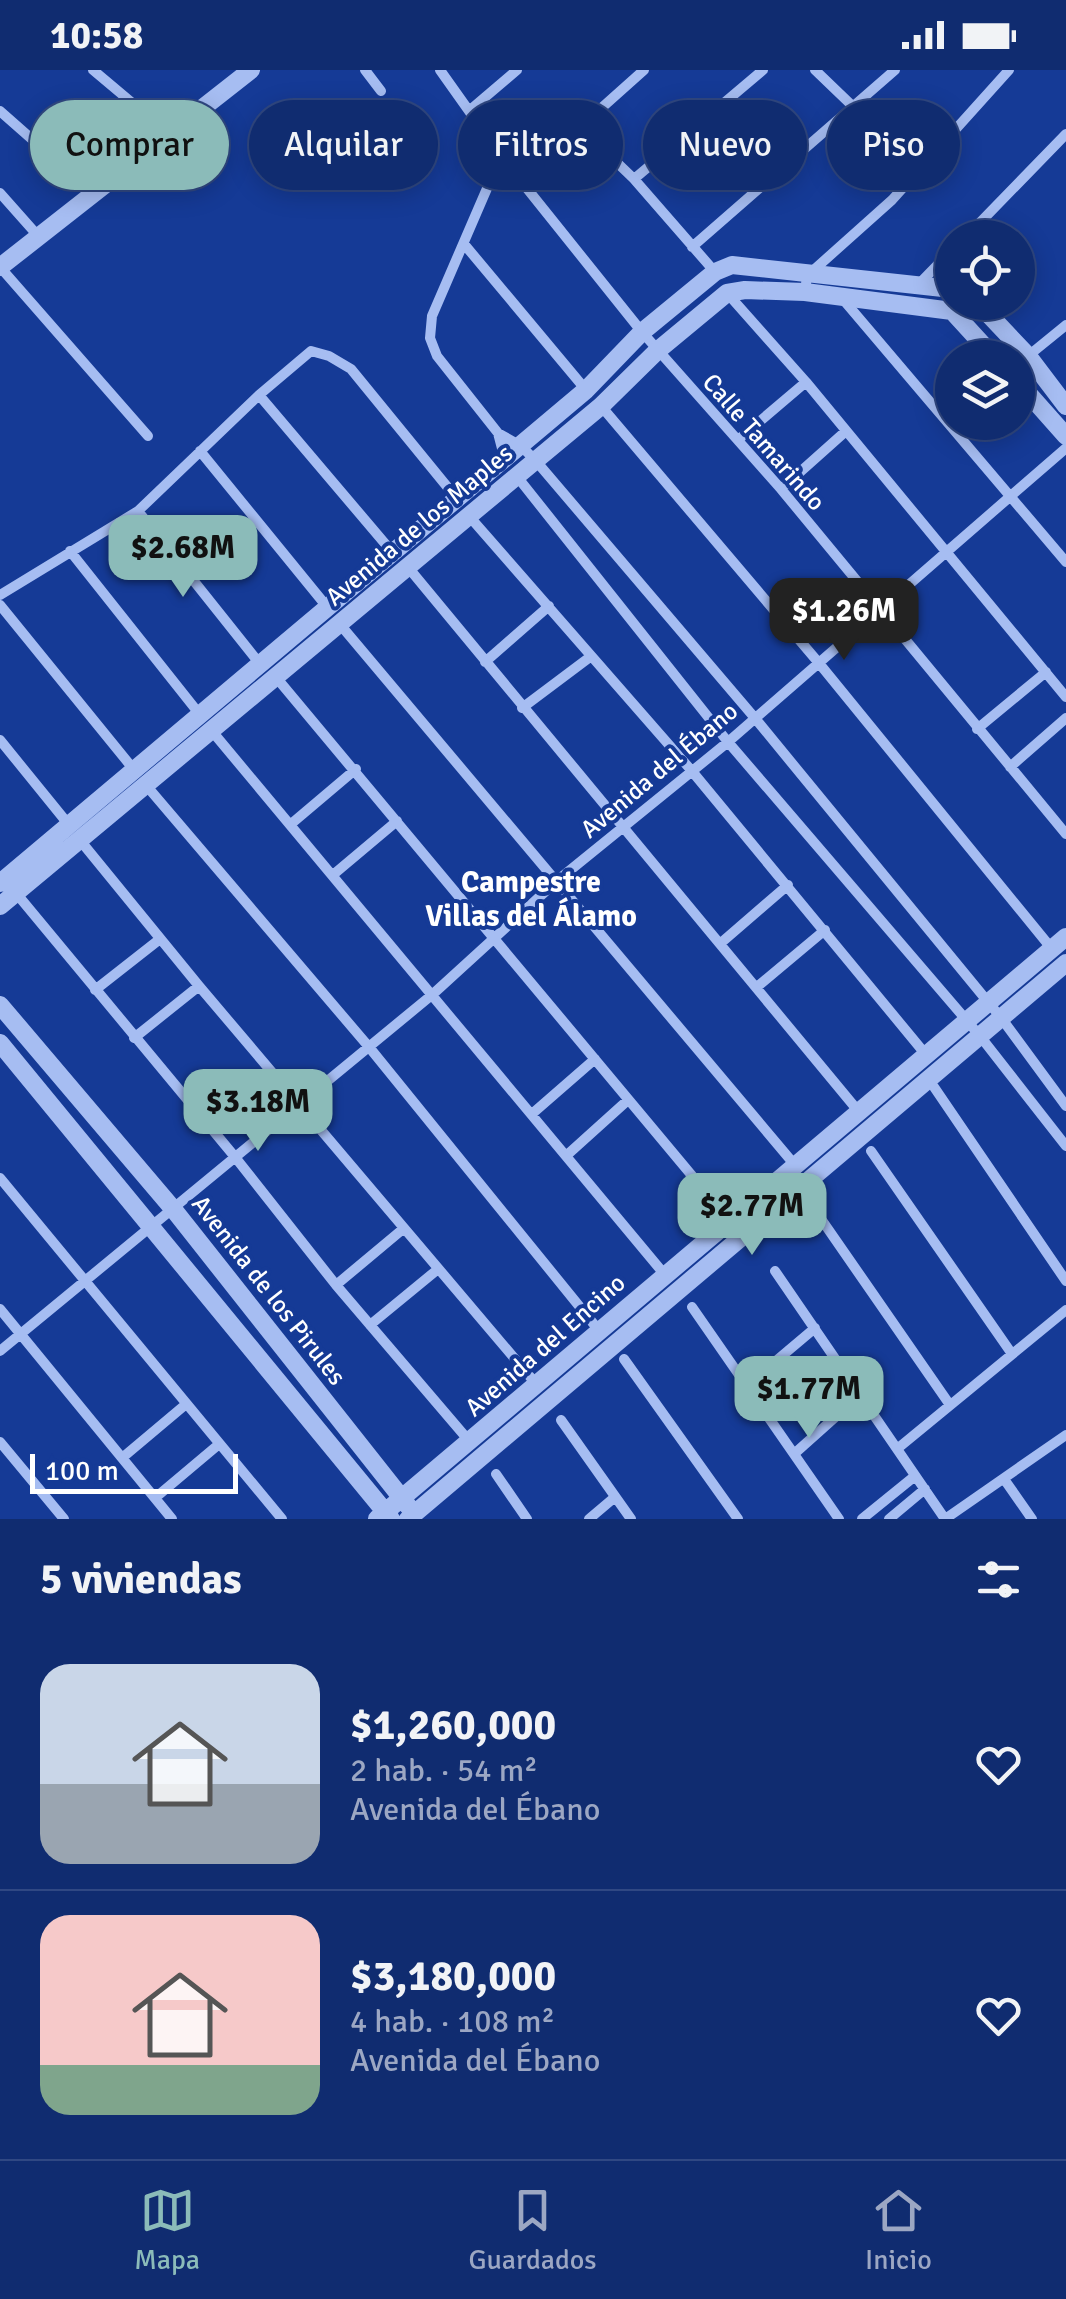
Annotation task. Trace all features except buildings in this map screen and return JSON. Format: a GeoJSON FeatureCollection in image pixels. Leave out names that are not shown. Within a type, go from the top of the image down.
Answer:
{"type":"FeatureCollection","features":[{"type":"Feature","properties":{"kind":"street"},"geometry":{"type":"LineString","coordinates":[[93,70],[129,100]]}},
{"type":"Feature","properties":{"kind":"street"},"geometry":{"type":"LineString","coordinates":[[211,100],[251,70]]}},
{"type":"Feature","properties":{"kind":"street"},"geometry":{"type":"LineString","coordinates":[[365,70],[381,91]]}},
{"type":"Feature","properties":{"kind":"street","name":"Calle Tamarindo"},"geometry":{"type":"LineString","coordinates":[[440,70],[462,100]]}},
{"type":"Feature","properties":{"kind":"street"},"geometry":{"type":"LineString","coordinates":[[482,100],[516,70]]}},
{"type":"Feature","properties":{"kind":"street"},"geometry":{"type":"LineString","coordinates":[[610,100],[644,70]]}},
{"type":"Feature","properties":{"kind":"street"},"geometry":{"type":"LineString","coordinates":[[634,179],[764,70]]}},
{"type":"Feature","properties":{"kind":"street"},"geometry":{"type":"LineString","coordinates":[[815,70],[844,100]]}},
{"type":"Feature","properties":{"kind":"street"},"geometry":{"type":"LineString","coordinates":[[863,100],[895,70]]}},
{"type":"Feature","properties":{"kind":"street"},"geometry":{"type":"LineString","coordinates":[[960,123],[1009,70]]}},
{"type":"Feature","properties":{"kind":"street"},"geometry":{"type":"LineString","coordinates":[[0,112],[93,193]]}},
{"type":"Feature","properties":{"kind":"street"},"geometry":{"type":"LineString","coordinates":[[692,247],[827,131]]}},
{"type":"Feature","properties":{"kind":"street"},"geometry":{"type":"LineString","coordinates":[[982,220],[1066,134]]}},
{"type":"Feature","properties":{"kind":"street"},"geometry":{"type":"LineString","coordinates":[[623,168],[715,272],[732,265],[806,284],[840,298],[952,311],[979,340]]}},
{"type":"Feature","properties":{"kind":"street"},"geometry":{"type":"LineString","coordinates":[[97,190],[0,267],[148,436]]}},
{"type":"Feature","properties":{"kind":"street"},"geometry":{"type":"LineString","coordinates":[[487,190],[432,316],[430,338],[438,356],[498,434],[504,460],[516,476],[728,742],[974,1029],[1066,1146]]}},
{"type":"Feature","properties":{"kind":"street","name":"Calle Tamarindo"},"geometry":{"type":"LineString","coordinates":[[531,190],[657,351],[781,488],[1066,834]]}},
{"type":"Feature","properties":{"kind":"street"},"geometry":{"type":"LineString","coordinates":[[806,284],[900,190]]}},
{"type":"Feature","properties":{"kind":"street"},"geometry":{"type":"LineString","coordinates":[[0,193],[39,237]]}},
{"type":"Feature","properties":{"kind":"street"},"geometry":{"type":"LineString","coordinates":[[464,244],[586,390]]}},
{"type":"Feature","properties":{"kind":"street"},"geometry":{"type":"LineString","coordinates":[[918,286],[935,268]]}},
{"type":"Feature","properties":{"kind":"street","name":"Avenida de los Maples"},"geometry":{"type":"LineString","coordinates":[[334,616],[393,552],[586,390],[642,332],[715,272]]}},
{"type":"Feature","properties":{"kind":"street"},"geometry":{"type":"LineString","coordinates":[[726,293],[806,284],[935,288]]}},
{"type":"Feature","properties":{"kind":"street"},"geometry":{"type":"LineString","coordinates":[[726,293],[806,382],[1066,697]]}},
{"type":"Feature","properties":{"kind":"street","name":"Avenida de los Maples"},"geometry":{"type":"LineString","coordinates":[[0,906],[5,882],[146,785],[206,723],[268,670],[469,516],[601,406],[657,351],[726,293]]}},
{"type":"Feature","properties":{"kind":"street"},"geometry":{"type":"LineString","coordinates":[[840,298],[1066,562]]}},
{"type":"Feature","properties":{"kind":"street"},"geometry":{"type":"LineString","coordinates":[[993,320],[1013,340]]}},
{"type":"Feature","properties":{"kind":"street"},"geometry":{"type":"LineString","coordinates":[[1035,350],[1066,324]]}},
{"type":"Feature","properties":{"kind":"street"},"geometry":{"type":"LineString","coordinates":[[0,595],[138,511],[311,350],[352,369],[458,500]]}},
{"type":"Feature","properties":{"kind":"street"},"geometry":{"type":"LineString","coordinates":[[1035,365],[1066,406]]}},
{"type":"Feature","properties":{"kind":"street"},"geometry":{"type":"LineString","coordinates":[[738,439],[806,382]]}},
{"type":"Feature","properties":{"kind":"street"},"geometry":{"type":"LineString","coordinates":[[259,395],[393,552]]}},
{"type":"Feature","properties":{"kind":"street"},"geometry":{"type":"LineString","coordinates":[[1035,401],[1066,436]]}},
{"type":"Feature","properties":{"kind":"street"},"geometry":{"type":"LineString","coordinates":[[601,406],[1059,943]]}},
{"type":"Feature","properties":{"kind":"street"},"geometry":{"type":"LineString","coordinates":[[781,488],[846,432]]}},
{"type":"Feature","properties":{"kind":"street"},"geometry":{"type":"LineString","coordinates":[[498,434],[521,446],[536,460],[754,717],[1002,1018],[1066,1106]]}},
{"type":"Feature","properties":{"kind":"street","name":"Avenida del Ébano"},"geometry":{"type":"LineString","coordinates":[[0,1351],[433,994],[558,880],[728,742],[1066,448]]}},
{"type":"Feature","properties":{"kind":"street"},"geometry":{"type":"LineString","coordinates":[[200,451],[794,1164]]}},
{"type":"Feature","properties":{"kind":"street"},"geometry":{"type":"LineString","coordinates":[[138,511],[729,1220]]}},
{"type":"Feature","properties":{"kind":"street"},"geometry":{"type":"LineString","coordinates":[[469,516],[691,770],[927,1056]]}},
{"type":"Feature","properties":{"kind":"street"},"geometry":{"type":"LineString","coordinates":[[70,551],[206,723],[665,1275]]}},
{"type":"Feature","properties":{"kind":"street"},"geometry":{"type":"LineString","coordinates":[[408,566],[859,1112]]}},
{"type":"Feature","properties":{"kind":"street"},"geometry":{"type":"LineString","coordinates":[[0,605],[612,1345],[738,1519]]}},
{"type":"Feature","properties":{"kind":"street"},"geometry":{"type":"LineString","coordinates":[[485,662],[549,606]]}},
{"type":"Feature","properties":{"kind":"street"},"geometry":{"type":"LineString","coordinates":[[522,708],[590,657]]}},
{"type":"Feature","properties":{"kind":"street"},"geometry":{"type":"LineString","coordinates":[[978,729],[1046,672]]}},
{"type":"Feature","properties":{"kind":"street"},"geometry":{"type":"LineString","coordinates":[[1010,767],[1066,718]]}},
{"type":"Feature","properties":{"kind":"street","name":"Avenida de los Maples"},"geometry":{"type":"LineString","coordinates":[[74,832],[134,769],[206,723]]}},
{"type":"Feature","properties":{"kind":"street"},"geometry":{"type":"LineString","coordinates":[[0,740],[199,986],[536,1384]]}},
{"type":"Feature","properties":{"kind":"street"},"geometry":{"type":"LineString","coordinates":[[291,824],[356,770]]}},
{"type":"Feature","properties":{"kind":"street"},"geometry":{"type":"LineString","coordinates":[[334,874],[398,821]]}},
{"type":"Feature","properties":{"kind":"street"},"geometry":{"type":"LineString","coordinates":[[5,882],[470,1442]]}},
{"type":"Feature","properties":{"kind":"street"},"geometry":{"type":"LineString","coordinates":[[722,942],[788,886]]}},
{"type":"Feature","properties":{"kind":"street"},"geometry":{"type":"LineString","coordinates":[[758,986],[825,930]]}},
{"type":"Feature","properties":{"kind":"street"},"geometry":{"type":"LineString","coordinates":[[95,990],[160,939]]}},
{"type":"Feature","properties":{"kind":"street","name":"Avenida del Encino"},"geometry":{"type":"LineString","coordinates":[[413,1518],[974,1029],[988,1004],[1059,943]]}},
{"type":"Feature","properties":{"kind":"street","name":"Avenida del Encino"},"geometry":{"type":"LineString","coordinates":[[385,1517],[402,1498],[536,1384],[612,1345],[665,1275],[794,1164],[927,1056],[1002,1018],[1066,963]]}},
{"type":"Feature","properties":{"kind":"street"},"geometry":{"type":"LineString","coordinates":[[134,1038],[199,986]]}},
{"type":"Feature","properties":{"kind":"street","name":"Avenida de los Pirules"},"geometry":{"type":"LineString","coordinates":[[0,1005],[174,1210],[402,1498],[413,1518]]}},
{"type":"Feature","properties":{"kind":"street","name":"Avenida de los Pirules"},"geometry":{"type":"LineString","coordinates":[[0,1043],[154,1226],[385,1517]]}},
{"type":"Feature","properties":{"kind":"street"},"geometry":{"type":"LineString","coordinates":[[532,1113],[594,1059]]}},
{"type":"Feature","properties":{"kind":"street"},"geometry":{"type":"LineString","coordinates":[[934,1087],[1066,1281]]}},
{"type":"Feature","properties":{"kind":"street"},"geometry":{"type":"LineString","coordinates":[[567,1155],[628,1100]]}},
{"type":"Feature","properties":{"kind":"street"},"geometry":{"type":"LineString","coordinates":[[871,1151],[1012,1354]]}},
{"type":"Feature","properties":{"kind":"street"},"geometry":{"type":"LineString","coordinates":[[0,1178],[282,1519]]}},
{"type":"Feature","properties":{"kind":"street"},"geometry":{"type":"LineString","coordinates":[[810,1202],[950,1405]]}},
{"type":"Feature","properties":{"kind":"street"},"geometry":{"type":"LineString","coordinates":[[336,1285],[403,1229]]}},
{"type":"Feature","properties":{"kind":"street"},"geometry":{"type":"LineString","coordinates":[[370,1325],[438,1270]]}},
{"type":"Feature","properties":{"kind":"street"},"geometry":{"type":"LineString","coordinates":[[775,1272],[945,1519],[1066,1436]]}},
{"type":"Feature","properties":{"kind":"street"},"geometry":{"type":"LineString","coordinates":[[692,1307],[840,1519]]}},
{"type":"Feature","properties":{"kind":"street"},"geometry":{"type":"LineString","coordinates":[[0,1309],[172,1519]]}},
{"type":"Feature","properties":{"kind":"street"},"geometry":{"type":"LineString","coordinates":[[897,1449],[1066,1310]]}},
{"type":"Feature","properties":{"kind":"street"},"geometry":{"type":"LineString","coordinates":[[745,1387],[816,1328]]}},
{"type":"Feature","properties":{"kind":"street"},"geometry":{"type":"LineString","coordinates":[[794,1454],[860,1395]]}},
{"type":"Feature","properties":{"kind":"street"},"geometry":{"type":"LineString","coordinates":[[122,1458],[186,1404]]}},
{"type":"Feature","properties":{"kind":"street"},"geometry":{"type":"LineString","coordinates":[[560,1420],[631,1519]]}},
{"type":"Feature","properties":{"kind":"street"},"geometry":{"type":"LineString","coordinates":[[0,1442],[60,1515],[48,1519]]}},
{"type":"Feature","properties":{"kind":"street"},"geometry":{"type":"LineString","coordinates":[[155,1498],[218,1445]]}},
{"type":"Feature","properties":{"kind":"street"},"geometry":{"type":"LineString","coordinates":[[496,1474],[527,1519]]}},
{"type":"Feature","properties":{"kind":"street"},"geometry":{"type":"LineString","coordinates":[[862,1519],[915,1476]]}},
{"type":"Feature","properties":{"kind":"street"},"geometry":{"type":"LineString","coordinates":[[1004,1479],[1032,1519]]}},
{"type":"Feature","properties":{"kind":"street"},"geometry":{"type":"LineString","coordinates":[[889,1519],[925,1489]]}},
{"type":"Feature","properties":{"kind":"street"},"geometry":{"type":"LineString","coordinates":[[589,1519],[616,1497]]}},
{"type":"Feature","properties":{"kind":"district","name":"Campestre Villas del Álamo"},"geometry":{"type":"Point","coordinates":[531,899]}}]}
